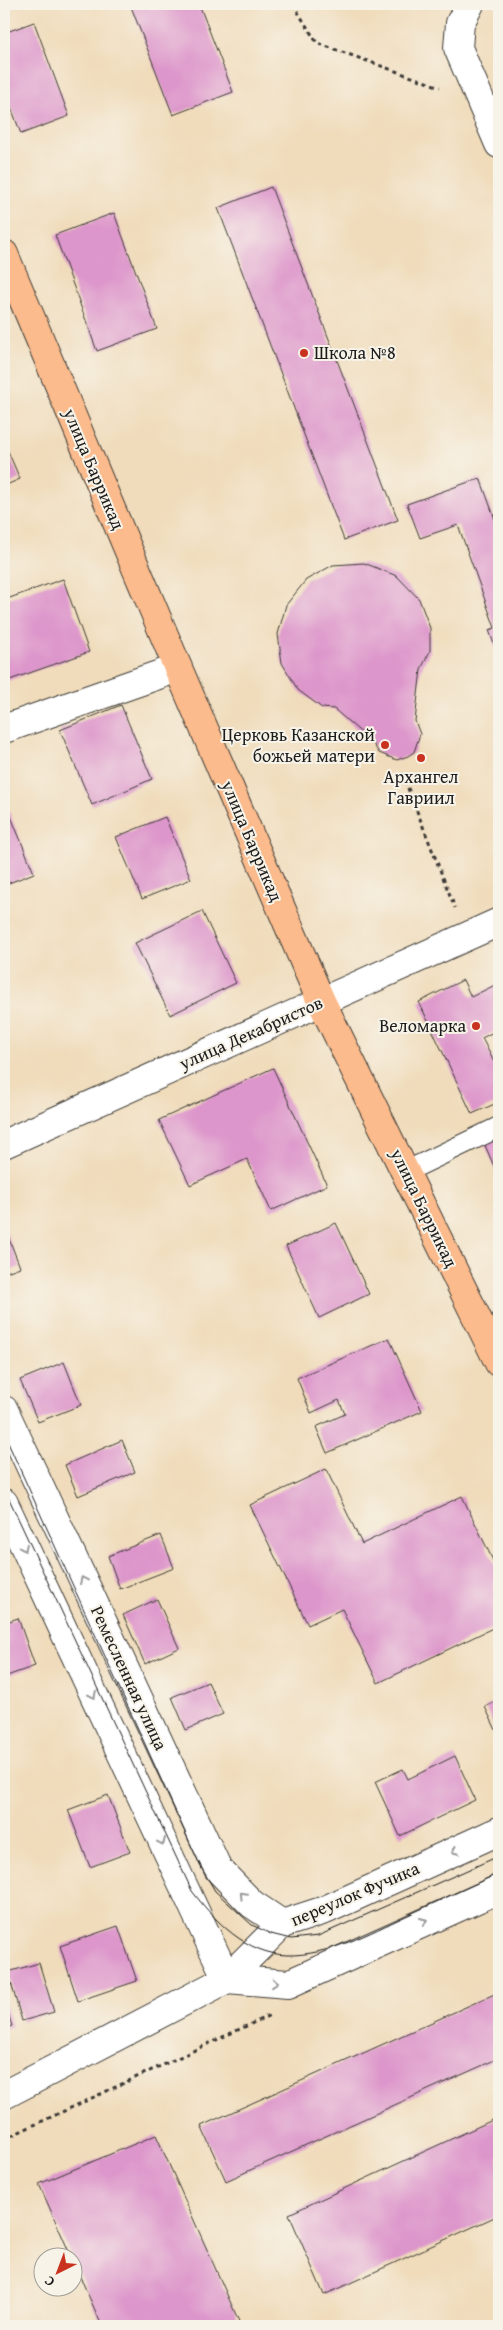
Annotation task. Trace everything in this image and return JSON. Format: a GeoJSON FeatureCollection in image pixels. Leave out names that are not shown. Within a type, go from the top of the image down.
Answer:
{"type":"FeatureCollection","features":[{"type":"Feature","properties":{"kind":"main road","name":"улица Баррикад"},"geometry":{"type":"LineString","coordinates":[[4,254],[178,668],[322,1001],[407,1171],[499,1363]]}},
{"type":"Feature","properties":{"kind":"street"},"geometry":{"type":"LineString","coordinates":[[470,4],[460,23],[458,48],[499,144]]}},
{"type":"Feature","properties":{"kind":"street"},"geometry":{"type":"LineString","coordinates":[[4,729],[178,668]]}},
{"type":"Feature","properties":{"kind":"street","name":"улица Декабристов"},"geometry":{"type":"LineString","coordinates":[[4,1144],[499,922]]}},
{"type":"Feature","properties":{"kind":"street","name":"Ремесленная улица"},"geometry":{"type":"LineString","coordinates":[[4,1410],[218,1869],[252,1904],[282,1924]]}},
{"type":"Feature","properties":{"kind":"street"},"geometry":{"type":"LineString","coordinates":[[4,1504],[227,1979],[288,1984],[499,1889]]}},
{"type":"Feature","properties":{"kind":"street","name":"переулок Фучика"},"geometry":{"type":"LineString","coordinates":[[4,2095],[227,1979],[282,1924],[325,1910],[499,1831]]}},
{"type":"Feature","properties":{"kind":"lane"},"geometry":{"type":"LineString","coordinates":[[407,1171],[499,1127]]}},
{"type":"Feature","properties":{"kind":"path"},"geometry":{"type":"LineString","coordinates":[[292,4],[316,43],[481,102]]}},
{"type":"Feature","properties":{"kind":"path"},"geometry":{"type":"LineString","coordinates":[[402,773],[466,936]]}},
{"type":"Feature","properties":{"kind":"path"},"geometry":{"type":"LineString","coordinates":[[4,2139],[271,2015]]}},
{"type":"Feature","properties":{"kind":"building"},"geometry":{"type":"Polygon","coordinates":[[[130,4],[199,4],[233,92],[173,115],[130,4]]]}},
{"type":"Feature","properties":{"kind":"building"},"geometry":{"type":"Polygon","coordinates":[[[34,22],[69,116],[21,134],[4,88],[4,33],[34,22]]]}},
{"type":"Feature","properties":{"kind":"building","name":"Школа №8"},"geometry":{"type":"Polygon","coordinates":[[[271,187],[398,520],[344,540],[218,208],[271,187]]]}},
{"type":"Feature","properties":{"kind":"building"},"geometry":{"type":"Polygon","coordinates":[[[114,213],[157,329],[97,351],[55,235],[114,213]]]}},
{"type":"Feature","properties":{"kind":"building"},"geometry":{"type":"Polygon","coordinates":[[[4,442],[20,479],[4,486],[4,442]]]}},
{"type":"Feature","properties":{"kind":"building"},"geometry":{"type":"Polygon","coordinates":[[[480,478],[499,530],[499,658],[489,630],[495,628],[458,525],[420,538],[407,504],[480,478]]]}},
{"type":"Feature","properties":{"kind":"building"},"geometry":{"type":"Polygon","coordinates":[[[364,563],[397,576],[419,599],[430,628],[430,651],[421,669],[415,721],[420,734],[414,752],[397,760],[379,753],[372,742],[334,709],[322,708],[298,690],[282,663],[278,634],[286,605],[306,580],[333,565],[364,563]]]}},
{"type":"Feature","properties":{"kind":"building"},"geometry":{"type":"Polygon","coordinates":[[[63,579],[89,652],[4,682],[4,600],[63,579]]]}},
{"type":"Feature","properties":{"kind":"building"},"geometry":{"type":"Polygon","coordinates":[[[121,705],[152,779],[92,805],[60,730],[121,705]]]}},
{"type":"Feature","properties":{"kind":"building"},"geometry":{"type":"Polygon","coordinates":[[[4,803],[34,873],[4,885],[4,803]]]}},
{"type":"Feature","properties":{"kind":"building"},"geometry":{"type":"Polygon","coordinates":[[[165,817],[191,879],[142,899],[116,837],[165,817]]]}},
{"type":"Feature","properties":{"kind":"building"},"geometry":{"type":"Polygon","coordinates":[[[202,911],[236,983],[170,1015],[135,943],[202,911]]]}},
{"type":"Feature","properties":{"kind":"building"},"geometry":{"type":"Polygon","coordinates":[[[463,980],[471,997],[499,983],[499,1029],[482,1038],[499,1072],[499,1102],[472,1114],[419,1002],[463,980]]]}},
{"type":"Feature","properties":{"kind":"building"},"geometry":{"type":"Polygon","coordinates":[[[273,1068],[327,1185],[271,1211],[247,1159],[190,1185],[159,1120],[273,1068]]]}},
{"type":"Feature","properties":{"kind":"building"},"geometry":{"type":"Polygon","coordinates":[[[499,1136],[499,1178],[484,1143],[499,1136]]]}},
{"type":"Feature","properties":{"kind":"building"},"geometry":{"type":"Polygon","coordinates":[[[336,1223],[369,1294],[319,1318],[286,1246],[336,1223]]]}},
{"type":"Feature","properties":{"kind":"building"},"geometry":{"type":"Polygon","coordinates":[[[4,1226],[20,1267],[4,1273],[4,1226]]]}},
{"type":"Feature","properties":{"kind":"building"},"geometry":{"type":"Polygon","coordinates":[[[389,1338],[422,1411],[327,1453],[316,1427],[345,1414],[339,1400],[311,1413],[297,1378],[389,1338]]]}},
{"type":"Feature","properties":{"kind":"building"},"geometry":{"type":"Polygon","coordinates":[[[64,1362],[81,1405],[38,1422],[20,1380],[64,1362]]]}},
{"type":"Feature","properties":{"kind":"building"},"geometry":{"type":"Polygon","coordinates":[[[122,1440],[135,1472],[78,1496],[65,1465],[122,1440]]]}},
{"type":"Feature","properties":{"kind":"building"},"geometry":{"type":"Polygon","coordinates":[[[326,1469],[362,1544],[462,1496],[499,1573],[499,1625],[378,1683],[342,1609],[308,1625],[250,1505],[326,1469]]]}},
{"type":"Feature","properties":{"kind":"building"},"geometry":{"type":"Polygon","coordinates":[[[161,1535],[174,1568],[120,1589],[108,1556],[161,1535]]]}},
{"type":"Feature","properties":{"kind":"building"},"geometry":{"type":"Polygon","coordinates":[[[157,1599],[179,1648],[145,1664],[123,1615],[157,1599]]]}},
{"type":"Feature","properties":{"kind":"building"},"geometry":{"type":"Polygon","coordinates":[[[18,1618],[35,1666],[4,1677],[4,1623],[18,1618]]]}},
{"type":"Feature","properties":{"kind":"building"},"geometry":{"type":"Polygon","coordinates":[[[208,1682],[223,1714],[186,1730],[172,1697],[208,1682]]]}},
{"type":"Feature","properties":{"kind":"building"},"geometry":{"type":"Polygon","coordinates":[[[499,1700],[499,1736],[485,1707],[499,1700]]]}},
{"type":"Feature","properties":{"kind":"building"},"geometry":{"type":"Polygon","coordinates":[[[455,1756],[475,1800],[400,1836],[375,1782],[403,1769],[408,1779],[455,1756]]]}},
{"type":"Feature","properties":{"kind":"building"},"geometry":{"type":"Polygon","coordinates":[[[108,1795],[130,1852],[90,1867],[68,1810],[108,1795]]]}},
{"type":"Feature","properties":{"kind":"building"},"geometry":{"type":"Polygon","coordinates":[[[118,1926],[137,1981],[78,2001],[60,1946],[118,1926]]]}},
{"type":"Feature","properties":{"kind":"building"},"geometry":{"type":"Polygon","coordinates":[[[39,1963],[54,2012],[22,2021],[8,1972],[39,1963]]]}},
{"type":"Feature","properties":{"kind":"building"},"geometry":{"type":"Polygon","coordinates":[[[499,1992],[499,2058],[226,2181],[201,2126],[499,1992]]]}},
{"type":"Feature","properties":{"kind":"building"},"geometry":{"type":"Polygon","coordinates":[[[4,2001],[12,2026],[4,2029],[4,2001]]]}},
{"type":"Feature","properties":{"kind":"building"},"geometry":{"type":"Polygon","coordinates":[[[499,2117],[499,2215],[324,2295],[289,2214],[499,2117]]]}},
{"type":"Feature","properties":{"kind":"building"},"geometry":{"type":"Polygon","coordinates":[[[156,2135],[241,2326],[102,2326],[82,2281],[82,2248],[67,2248],[39,2184],[156,2135]]]}},
{"type":"Feature","properties":{"kind":"tram line"},"geometry":{"type":"LineString","coordinates":[[4,1434],[200,1865],[215,1891],[252,1925],[271,1934],[291,1939],[318,1936],[499,1856]]}},
{"type":"Feature","properties":{"kind":"tram line"},"geometry":{"type":"LineString","coordinates":[[4,1488],[192,1891],[211,1914],[233,1934],[258,1949],[272,1953],[287,1955],[318,1952],[363,1936],[499,1873]]}},
{"type":"Feature","properties":{"kind":"place","name":"Школа №8"},"geometry":{"type":"Point","coordinates":[304,353]}},
{"type":"Feature","properties":{"kind":"place","name":"Церковь Казанской божьей матери"},"geometry":{"type":"Point","coordinates":[385,745]}},
{"type":"Feature","properties":{"kind":"place","name":"Архангел Гавриил"},"geometry":{"type":"Point","coordinates":[421,758]}},
{"type":"Feature","properties":{"kind":"place","name":"Веломарка"},"geometry":{"type":"Point","coordinates":[476,1026]}}]}
